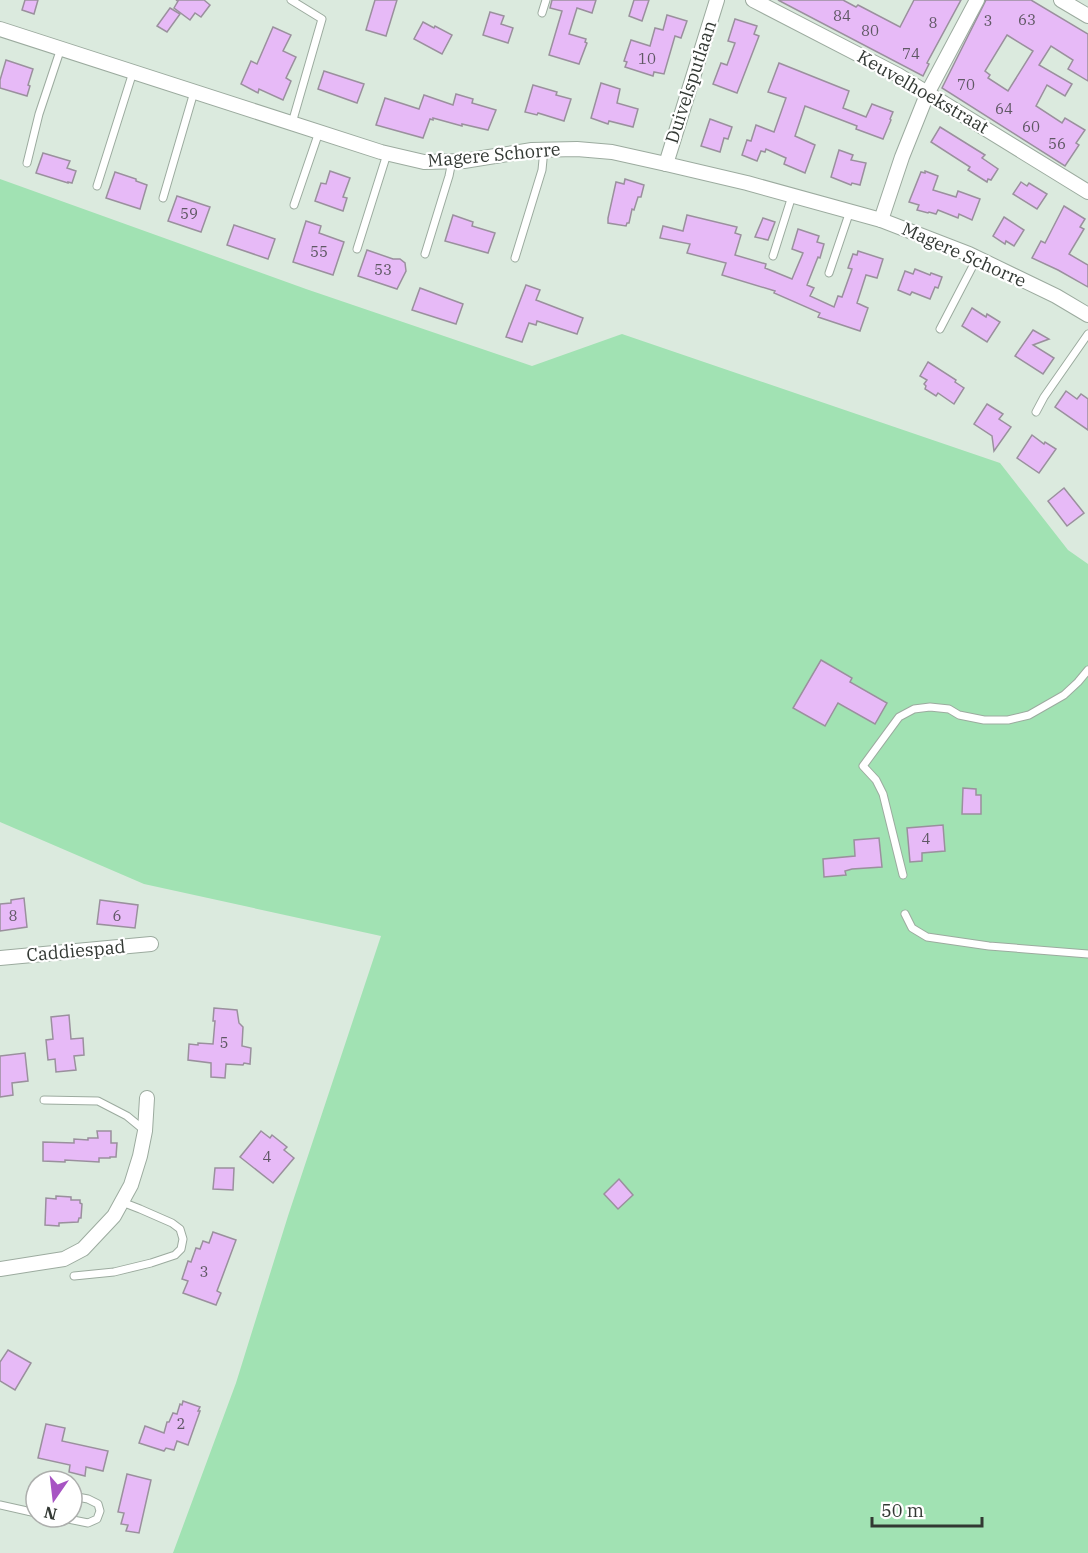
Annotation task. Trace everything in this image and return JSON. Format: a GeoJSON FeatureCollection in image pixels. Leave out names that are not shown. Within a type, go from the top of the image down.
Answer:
{"type":"FeatureCollection","features":[{"type":"Feature","properties":{"kind":"street","name":"Duivelsputlaan"},"geometry":{"type":"LineString","coordinates":[[666,164],[717,0]]}},
{"type":"Feature","properties":{"kind":"street","name":"Keuvelhoekstraat"},"geometry":{"type":"LineString","coordinates":[[753,0],[928,92],[1088,192]]}},
{"type":"Feature","properties":{"kind":"street"},"geometry":{"type":"LineString","coordinates":[[881,220],[902,157],[928,92],[977,0]]}},
{"type":"Feature","properties":{"kind":"street"},"geometry":{"type":"LineString","coordinates":[[1061,0],[1088,16]]}},
{"type":"Feature","properties":{"kind":"street","name":"Magere Schorre"},"geometry":{"type":"LineString","coordinates":[[0,28],[387,154],[423,162],[464,161],[544,149],[612,152],[850,211],[881,220],[977,258],[1088,315]]}},
{"type":"Feature","properties":{"kind":"street","name":"Caddiespad"},"geometry":{"type":"LineString","coordinates":[[0,958],[151,944]]}},
{"type":"Feature","properties":{"kind":"street"},"geometry":{"type":"LineString","coordinates":[[0,1269],[64,1259],[83,1250],[114,1216],[130,1185],[140,1156],[145,1131],[147,1098]]}},
{"type":"Feature","properties":{"kind":"lane"},"geometry":{"type":"LineString","coordinates":[[291,0],[322,20],[292,123]]}},
{"type":"Feature","properties":{"kind":"lane"},"geometry":{"type":"LineString","coordinates":[[542,13],[546,0]]}},
{"type":"Feature","properties":{"kind":"lane"},"geometry":{"type":"LineString","coordinates":[[27,163],[39,114],[61,48]]}},
{"type":"Feature","properties":{"kind":"lane"},"geometry":{"type":"LineString","coordinates":[[97,186],[133,72]]}},
{"type":"Feature","properties":{"kind":"lane"},"geometry":{"type":"LineString","coordinates":[[163,198],[194,92]]}},
{"type":"Feature","properties":{"kind":"lane"},"geometry":{"type":"LineString","coordinates":[[294,205],[319,132]]}},
{"type":"Feature","properties":{"kind":"lane"},"geometry":{"type":"LineString","coordinates":[[514,258],[542,170],[544,149]]}},
{"type":"Feature","properties":{"kind":"lane"},"geometry":{"type":"LineString","coordinates":[[357,249],[387,154]]}},
{"type":"Feature","properties":{"kind":"lane"},"geometry":{"type":"LineString","coordinates":[[425,255],[452,161]]}},
{"type":"Feature","properties":{"kind":"lane"},"geometry":{"type":"LineString","coordinates":[[772,256],[792,196]]}},
{"type":"Feature","properties":{"kind":"lane"},"geometry":{"type":"LineString","coordinates":[[829,273],[850,211]]}},
{"type":"Feature","properties":{"kind":"lane"},"geometry":{"type":"LineString","coordinates":[[940,329],[977,258]]}},
{"type":"Feature","properties":{"kind":"lane"},"geometry":{"type":"LineString","coordinates":[[1035,412],[1088,334]]}},
{"type":"Feature","properties":{"kind":"lane"},"geometry":{"type":"LineString","coordinates":[[903,875],[884,794],[876,780],[863,766],[899,717],[914,709],[930,707],[949,709],[959,715],[984,720],[1008,720],[1029,715],[1064,695],[1088,670]]}},
{"type":"Feature","properties":{"kind":"lane"},"geometry":{"type":"LineString","coordinates":[[904,915],[912,928],[927,937],[989,946],[1088,954]]}},
{"type":"Feature","properties":{"kind":"lane"},"geometry":{"type":"LineString","coordinates":[[44,1100],[98,1101],[127,1116],[145,1131]]}},
{"type":"Feature","properties":{"kind":"lane"},"geometry":{"type":"LineString","coordinates":[[74,1276],[114,1272],[151,1263],[175,1255],[181,1249],[183,1239],[180,1229],[162,1218],[122,1202]]}},
{"type":"Feature","properties":{"kind":"lane"},"geometry":{"type":"LineString","coordinates":[[84,1498],[98,1504],[100,1511],[97,1519],[84,1522]]}},
{"type":"Feature","properties":{"kind":"lane"},"geometry":{"type":"LineString","coordinates":[[0,1505],[24,1510]]}},
{"type":"Feature","properties":{"kind":"green space"},"geometry":{"type":"Polygon","coordinates":[[[0,179],[306,289],[532,366],[622,334],[1000,463],[1068,550],[1088,564],[1088,1553],[173,1553],[236,1383],[288,1216],[381,936],[144,884],[0,822],[0,179]]]}},
{"type":"Feature","properties":{"kind":"building"},"geometry":{"type":"Polygon","coordinates":[[[25,0],[38,0],[34,14],[22,10],[25,0]]]}},
{"type":"Feature","properties":{"kind":"building"},"geometry":{"type":"Polygon","coordinates":[[[176,0],[204,0],[210,5],[201,17],[195,13],[190,20],[174,8],[178,1],[176,0]]]}},
{"type":"Feature","properties":{"kind":"building"},"geometry":{"type":"Polygon","coordinates":[[[375,0],[397,0],[386,36],[366,30],[375,0]]]}},
{"type":"Feature","properties":{"kind":"building"},"geometry":{"type":"Polygon","coordinates":[[[552,0],[596,0],[592,13],[577,8],[569,34],[586,39],[587,43],[579,64],[549,55],[562,11],[550,8],[552,0]]]}},
{"type":"Feature","properties":{"kind":"building"},"geometry":{"type":"Polygon","coordinates":[[[634,0],[649,0],[642,21],[629,16],[634,0]]]}},
{"type":"Feature","properties":{"kind":"building"},"geometry":{"type":"Polygon","coordinates":[[[778,0],[843,0],[856,7],[858,5],[900,27],[914,0],[961,0],[927,63],[929,64],[923,76],[778,0]]]}},
{"type":"Feature","properties":{"kind":"building"},"geometry":{"type":"Polygon","coordinates":[[[986,0],[1031,0],[1088,34],[1088,81],[1068,69],[1073,60],[1051,46],[1039,65],[1072,84],[1065,96],[1047,85],[1036,106],[1062,123],[1065,118],[1085,130],[1076,143],[1079,145],[1065,166],[942,88],[986,0]],[[1007,35],[985,71],[990,75],[988,78],[1008,91],[1033,51],[1007,35]]]}},
{"type":"Feature","properties":{"kind":"building"},"geometry":{"type":"Polygon","coordinates":[[[170,8],[180,14],[167,32],[157,26],[170,8]]]}},
{"type":"Feature","properties":{"kind":"building"},"geometry":{"type":"Polygon","coordinates":[[[490,12],[504,16],[501,24],[513,28],[508,43],[483,35],[490,12]]]}},
{"type":"Feature","properties":{"kind":"building"},"geometry":{"type":"Polygon","coordinates":[[[667,15],[687,21],[681,38],[675,36],[664,74],[654,72],[653,76],[625,67],[627,62],[624,61],[631,40],[650,46],[655,28],[663,30],[667,15]]]}},
{"type":"Feature","properties":{"kind":"building"},"geometry":{"type":"Polygon","coordinates":[[[735,19],[757,26],[754,34],[759,36],[737,93],[713,84],[721,63],[727,65],[735,43],[728,41],[735,19]]]}},
{"type":"Feature","properties":{"kind":"building"},"geometry":{"type":"Polygon","coordinates":[[[423,22],[452,35],[442,54],[414,39],[423,22]]]}},
{"type":"Feature","properties":{"kind":"building"},"geometry":{"type":"Polygon","coordinates":[[[273,27],[291,35],[283,51],[296,57],[286,78],[291,81],[283,100],[259,89],[258,93],[241,84],[251,61],[257,64],[273,27]]]}},
{"type":"Feature","properties":{"kind":"building"},"geometry":{"type":"Polygon","coordinates":[[[6,60],[33,69],[27,96],[0,88],[6,60]]]}},
{"type":"Feature","properties":{"kind":"building"},"geometry":{"type":"Polygon","coordinates":[[[779,63],[849,91],[843,108],[866,117],[872,104],[893,112],[883,139],[856,129],[857,126],[805,106],[795,136],[815,145],[805,173],[784,164],[786,158],[766,149],[765,152],[761,151],[757,161],[742,155],[747,140],[751,141],[756,125],[774,132],[786,98],[768,92],[779,63]]]}},
{"type":"Feature","properties":{"kind":"building"},"geometry":{"type":"Polygon","coordinates":[[[324,71],[364,84],[357,103],[318,89],[324,71]]]}},
{"type":"Feature","properties":{"kind":"building"},"geometry":{"type":"Polygon","coordinates":[[[601,83],[620,89],[617,103],[638,109],[633,127],[609,121],[608,124],[591,118],[601,83]]]}},
{"type":"Feature","properties":{"kind":"building"},"geometry":{"type":"Polygon","coordinates":[[[533,85],[571,99],[564,121],[538,113],[537,115],[525,112],[533,85]]]}},
{"type":"Feature","properties":{"kind":"building"},"geometry":{"type":"Polygon","coordinates":[[[456,94],[473,99],[472,103],[496,110],[488,130],[433,118],[433,120],[430,119],[423,138],[376,125],[385,98],[419,109],[424,95],[453,105],[456,94]]]}},
{"type":"Feature","properties":{"kind":"building"},"geometry":{"type":"Polygon","coordinates":[[[710,119],[732,127],[728,139],[724,138],[720,152],[701,146],[710,119]]]}},
{"type":"Feature","properties":{"kind":"building"},"geometry":{"type":"Polygon","coordinates":[[[940,127],[985,155],[982,158],[998,169],[991,180],[988,179],[987,182],[968,170],[970,167],[931,142],[940,127]]]}},
{"type":"Feature","properties":{"kind":"building"},"geometry":{"type":"Polygon","coordinates":[[[839,150],[853,155],[851,160],[866,163],[860,185],[852,183],[851,185],[831,177],[839,150]]]}},
{"type":"Feature","properties":{"kind":"building"},"geometry":{"type":"Polygon","coordinates":[[[43,153],[70,161],[67,168],[76,171],[72,183],[36,173],[43,153]]]}},
{"type":"Feature","properties":{"kind":"building"},"geometry":{"type":"Polygon","coordinates":[[[330,171],[350,178],[343,197],[347,198],[343,211],[315,201],[321,183],[326,184],[330,171]]]}},
{"type":"Feature","properties":{"kind":"building"},"geometry":{"type":"Polygon","coordinates":[[[925,171],[938,176],[933,190],[956,197],[958,191],[980,199],[972,220],[959,214],[958,218],[938,210],[936,214],[917,210],[919,205],[909,202],[921,172],[925,173],[925,171]]]}},
{"type":"Feature","properties":{"kind":"building"},"geometry":{"type":"Polygon","coordinates":[[[115,172],[147,185],[140,209],[106,198],[115,172]]]}},
{"type":"Feature","properties":{"kind":"building"},"geometry":{"type":"Polygon","coordinates":[[[625,179],[644,185],[641,197],[638,197],[626,226],[608,223],[616,182],[624,184],[625,179]]]}},
{"type":"Feature","properties":{"kind":"building"},"geometry":{"type":"Polygon","coordinates":[[[1021,182],[1027,186],[1029,183],[1047,194],[1037,209],[1013,194],[1021,182]]]}},
{"type":"Feature","properties":{"kind":"building"},"geometry":{"type":"Polygon","coordinates":[[[177,196],[210,207],[201,232],[168,221],[177,196]]]}},
{"type":"Feature","properties":{"kind":"building"},"geometry":{"type":"Polygon","coordinates":[[[1064,206],[1085,219],[1080,227],[1084,229],[1069,254],[1088,265],[1088,287],[1032,258],[1041,241],[1045,243],[1064,206]]]}},
{"type":"Feature","properties":{"kind":"building"},"geometry":{"type":"Polygon","coordinates":[[[453,215],[473,222],[472,226],[495,233],[488,253],[445,241],[453,215]]]}},
{"type":"Feature","properties":{"kind":"building"},"geometry":{"type":"Polygon","coordinates":[[[687,215],[737,227],[735,233],[741,235],[735,255],[766,264],[765,268],[792,279],[803,253],[792,249],[798,229],[819,236],[817,242],[824,244],[807,285],[814,288],[810,296],[834,307],[838,296],[842,297],[852,269],[848,268],[853,254],[857,255],[858,251],[883,259],[877,278],[866,275],[857,303],[868,308],[860,331],[818,317],[820,313],[774,293],[775,291],[722,275],[726,263],[687,253],[690,244],[660,238],[663,226],[683,231],[687,215]]]}},
{"type":"Feature","properties":{"kind":"building"},"geometry":{"type":"Polygon","coordinates":[[[1004,217],[1024,230],[1014,246],[1006,241],[1005,244],[993,236],[1004,217]]]}},
{"type":"Feature","properties":{"kind":"building"},"geometry":{"type":"Polygon","coordinates":[[[763,218],[775,222],[768,240],[755,237],[763,218]]]}},
{"type":"Feature","properties":{"kind":"building"},"geometry":{"type":"Polygon","coordinates":[[[306,221],[321,226],[319,233],[344,242],[333,275],[293,262],[306,221]]]}},
{"type":"Feature","properties":{"kind":"building"},"geometry":{"type":"Polygon","coordinates":[[[234,225],[275,239],[268,259],[227,245],[234,225]]]}},
{"type":"Feature","properties":{"kind":"building"},"geometry":{"type":"Polygon","coordinates":[[[367,250],[393,259],[400,259],[405,263],[406,271],[397,289],[358,276],[367,250]]]}},
{"type":"Feature","properties":{"kind":"building"},"geometry":{"type":"Polygon","coordinates":[[[915,269],[942,277],[930,299],[912,292],[910,295],[898,290],[905,271],[913,274],[915,269]]]}},
{"type":"Feature","properties":{"kind":"building"},"geometry":{"type":"Polygon","coordinates":[[[526,285],[540,290],[536,300],[583,318],[577,334],[537,321],[536,325],[529,323],[522,342],[506,337],[526,285]]]}},
{"type":"Feature","properties":{"kind":"building"},"geometry":{"type":"Polygon","coordinates":[[[420,288],[463,304],[456,324],[412,310],[420,288]]]}},
{"type":"Feature","properties":{"kind":"building"},"geometry":{"type":"Polygon","coordinates":[[[972,308],[1000,322],[987,342],[962,326],[972,308]]]}},
{"type":"Feature","properties":{"kind":"building"},"geometry":{"type":"Polygon","coordinates":[[[1033,330],[1049,339],[1033,345],[1054,358],[1043,374],[1015,356],[1033,330]]]}},
{"type":"Feature","properties":{"kind":"building"},"geometry":{"type":"Polygon","coordinates":[[[928,362],[956,380],[955,382],[964,388],[954,404],[938,393],[936,396],[925,389],[924,384],[927,380],[920,376],[928,362]]]}},
{"type":"Feature","properties":{"kind":"building"},"geometry":{"type":"Polygon","coordinates":[[[1066,391],[1077,399],[1081,394],[1088,399],[1088,430],[1055,407],[1066,391]]]}},
{"type":"Feature","properties":{"kind":"building"},"geometry":{"type":"Polygon","coordinates":[[[987,404],[1003,414],[999,419],[1011,427],[994,451],[992,436],[974,424],[987,404]]]}},
{"type":"Feature","properties":{"kind":"building"},"geometry":{"type":"Polygon","coordinates":[[[1032,435],[1056,449],[1039,473],[1017,458],[1032,435]]]}},
{"type":"Feature","properties":{"kind":"building"},"geometry":{"type":"Polygon","coordinates":[[[1064,488],[1084,513],[1067,526],[1048,501],[1064,488]]]}},
{"type":"Feature","properties":{"kind":"building"},"geometry":{"type":"Polygon","coordinates":[[[821,660],[852,678],[850,682],[887,703],[875,724],[838,703],[825,726],[793,708],[821,660]]]}},
{"type":"Feature","properties":{"kind":"building"},"geometry":{"type":"Polygon","coordinates":[[[963,788],[976,789],[976,795],[981,795],[981,814],[962,814],[963,788]]]}},
{"type":"Feature","properties":{"kind":"building"},"geometry":{"type":"Polygon","coordinates":[[[943,825],[945,851],[922,853],[922,861],[910,862],[907,828],[943,825]]]}},
{"type":"Feature","properties":{"kind":"building"},"geometry":{"type":"Polygon","coordinates":[[[879,838],[882,867],[852,869],[845,871],[846,875],[824,877],[823,859],[855,856],[854,840],[879,838]]]}},
{"type":"Feature","properties":{"kind":"building"},"geometry":{"type":"Polygon","coordinates":[[[24,898],[27,927],[0,931],[0,904],[24,898]]]}},
{"type":"Feature","properties":{"kind":"building"},"geometry":{"type":"Polygon","coordinates":[[[100,900],[138,905],[135,928],[97,924],[100,900]]]}},
{"type":"Feature","properties":{"kind":"building"},"geometry":{"type":"Polygon","coordinates":[[[214,1008],[237,1010],[239,1023],[243,1027],[242,1046],[251,1048],[250,1064],[226,1064],[225,1078],[211,1077],[211,1063],[188,1060],[189,1044],[213,1044],[214,1008]]]}},
{"type":"Feature","properties":{"kind":"building"},"geometry":{"type":"Polygon","coordinates":[[[69,1015],[71,1039],[83,1038],[84,1055],[74,1056],[76,1070],[56,1072],[55,1059],[48,1060],[46,1040],[53,1039],[51,1017],[69,1015]]]}},
{"type":"Feature","properties":{"kind":"building"},"geometry":{"type":"Polygon","coordinates":[[[25,1053],[28,1081],[12,1083],[13,1095],[0,1097],[0,1056],[25,1053]]]}},
{"type":"Feature","properties":{"kind":"building"},"geometry":{"type":"Polygon","coordinates":[[[97,1131],[111,1131],[111,1143],[117,1143],[116,1157],[99,1158],[99,1162],[43,1161],[43,1142],[74,1143],[74,1139],[98,1138],[97,1131]]]}},
{"type":"Feature","properties":{"kind":"building"},"geometry":{"type":"Polygon","coordinates":[[[261,1131],[270,1138],[272,1135],[287,1147],[284,1150],[294,1158],[273,1183],[240,1157],[261,1131]]]}},
{"type":"Feature","properties":{"kind":"building"},"geometry":{"type":"Polygon","coordinates":[[[215,1168],[234,1168],[233,1190],[213,1189],[215,1168]]]}},
{"type":"Feature","properties":{"kind":"building"},"geometry":{"type":"Polygon","coordinates":[[[619,1179],[633,1195],[618,1209],[604,1194],[619,1179]]]}},
{"type":"Feature","properties":{"kind":"building"},"geometry":{"type":"Polygon","coordinates":[[[56,1196],[80,1200],[81,1218],[78,1222],[59,1223],[59,1226],[45,1225],[46,1198],[56,1199],[56,1196]]]}},
{"type":"Feature","properties":{"kind":"building"},"geometry":{"type":"Polygon","coordinates":[[[213,1232],[236,1240],[217,1291],[221,1293],[216,1305],[183,1293],[188,1281],[182,1279],[188,1261],[191,1262],[196,1248],[200,1249],[203,1241],[209,1243],[213,1232]]]}},
{"type":"Feature","properties":{"kind":"building"},"geometry":{"type":"Polygon","coordinates":[[[8,1350],[31,1363],[15,1390],[0,1381],[0,1362],[8,1350]]]}},
{"type":"Feature","properties":{"kind":"building"},"geometry":{"type":"Polygon","coordinates":[[[183,1401],[200,1407],[188,1445],[177,1441],[174,1450],[166,1448],[164,1451],[139,1443],[145,1426],[164,1433],[167,1422],[173,1413],[177,1414],[183,1401]]]}},
{"type":"Feature","properties":{"kind":"building"},"geometry":{"type":"Polygon","coordinates":[[[46,1424],[65,1428],[62,1441],[108,1451],[103,1471],[86,1467],[85,1476],[84,1469],[69,1469],[70,1465],[38,1458],[46,1424]]]}},
{"type":"Feature","properties":{"kind":"building"},"geometry":{"type":"Polygon","coordinates":[[[127,1474],[151,1480],[139,1533],[126,1531],[128,1525],[121,1524],[124,1513],[118,1512],[127,1474]]]}}]}
